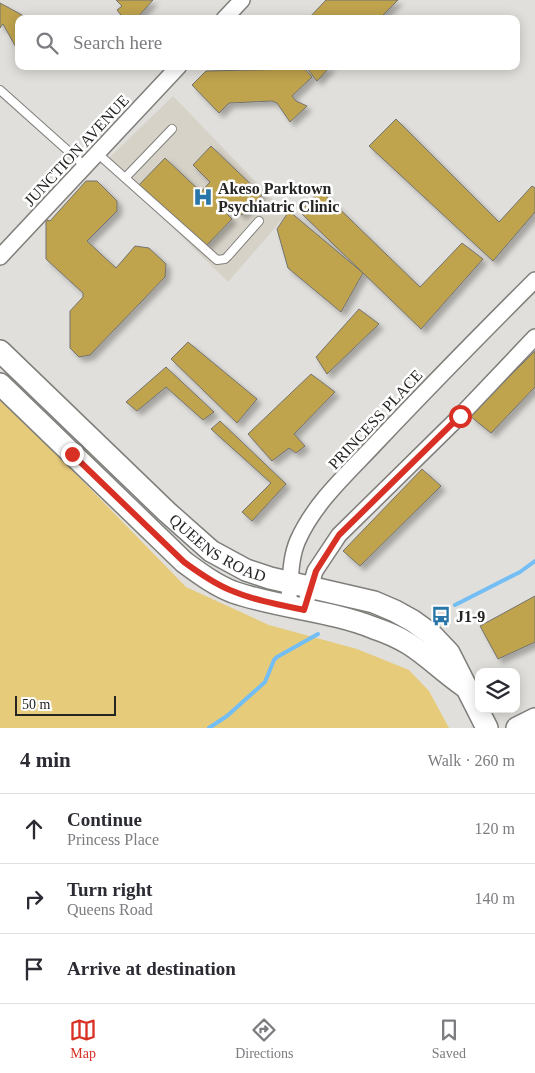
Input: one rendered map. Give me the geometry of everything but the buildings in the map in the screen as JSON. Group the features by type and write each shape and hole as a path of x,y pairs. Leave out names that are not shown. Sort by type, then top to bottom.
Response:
{"street":[{"path":"228,15 242,0"},
{"name":"JUNCTION AVENUE","path":"0,257 175,70"},
{"name":"PRINCESS PLACE","path":"296,608 301,585 293,556 307,523 326,497 454,360 535,280"},
{"name":"PRINCESS PLACE","path":"301,585 316,571 339,535 460,416 535,337"},
{"name":"QUEENS ROAD","path":"0,351 160,505 212,551 246,570 374,602 413,621 431,634 449,654 487,728"},
{"name":"QUEENS ROAD","path":"0,384 184,562 216,584 231,591 372,627 391,634 409,644 464,686"},
{"path":"517,728 535,720"}],"lane":[{"path":"0,90 85,166"},
{"path":"125,178 172,129"},
{"path":"97,153 216,260 225,259 259,221"}],"shaded area":[{"path":"173,96 287,214 228,282 106,161"},
{"path":"0,396 186,587 269,625 357,649 409,670 429,691 449,728 0,728"}],"waterway":[{"path":"455,605 520,572 535,561"},
{"path":"209,728 227,716 265,682 277,657 318,634"}],"place":[{"name":"Akeso Parktown Psychiatric Clinic","path":"203,197"},
{"name":"J1-9","path":"441,616"}],"route":[{"path":"72,454 184,562 200,574 231,591 255,599 304,610 316,571 339,535 460,416"}]}
